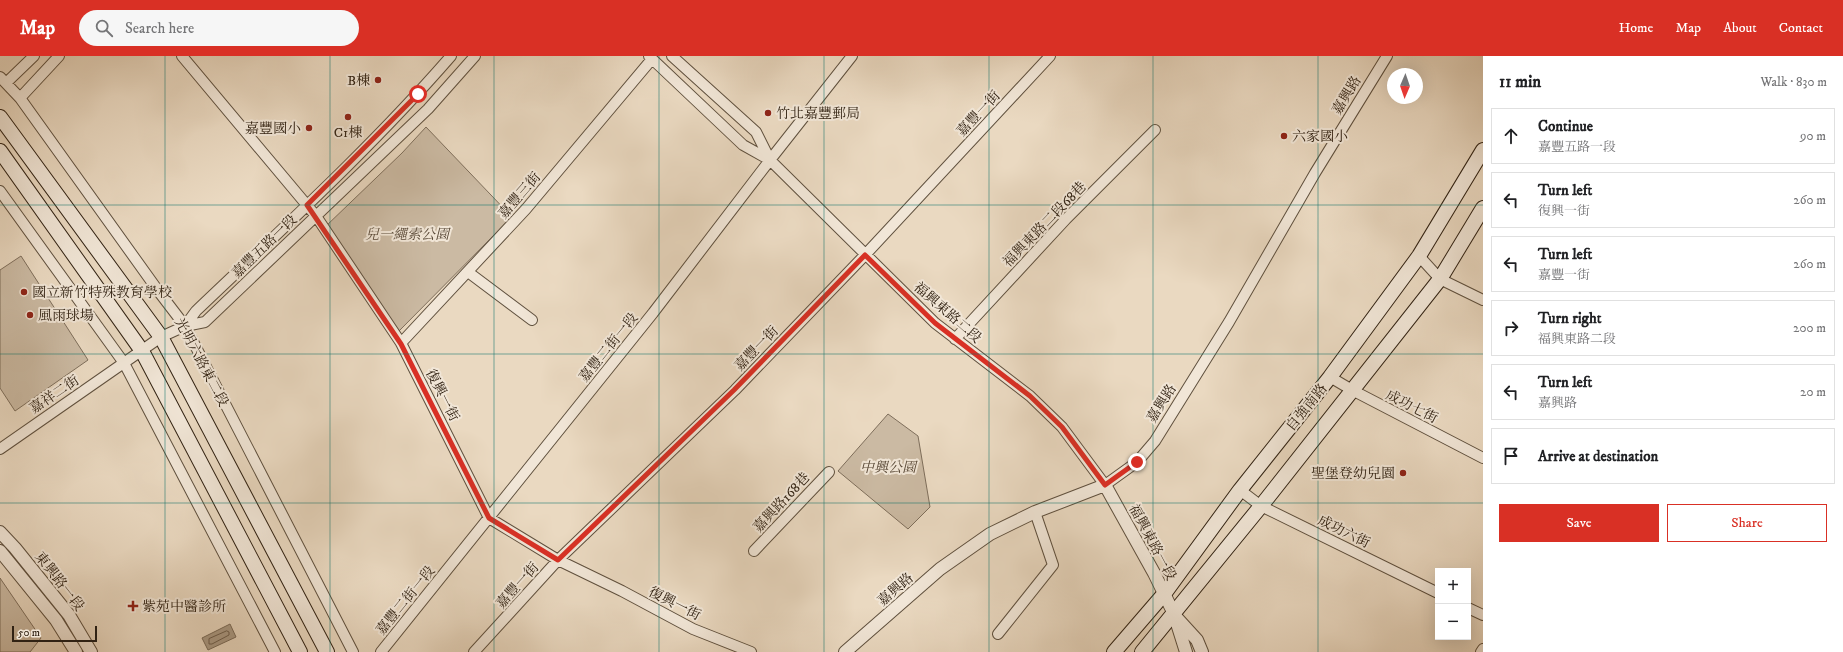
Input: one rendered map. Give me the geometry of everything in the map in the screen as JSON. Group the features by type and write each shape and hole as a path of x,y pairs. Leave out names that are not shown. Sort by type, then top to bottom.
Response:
{"main road":[{"name":"光明六路東二段","path":"0,117 161,337 326,652"},
{"name":"自強南路","path":"1114,652 1164,594 1240,490 1330,377 1418,256 1483,150"},
{"path":"0,151 142,351 300,652"},
{"name":"自強南路","path":"1142,652 1261,506 1440,279 1483,208"}],"street":[{"path":"3,80 34,56"},
{"path":"20,98 59,56"},
{"name":"復興一街","path":"182,56 316,216 401,344 489,518 558,560 622,591 693,629 751,652"},
{"name":"嘉豐五路一段","path":"185,326 196,311 307,205 415,98 451,56"},
{"name":"嘉豐五路一段","path":"124,363 161,337 185,326 205,322 428,109 475,56"},
{"name":"福興東路二段","path":"672,56 756,132 770,160"},
{"name":"嘉豐二街一段","path":"381,652 653,313 852,56"},
{"name":"嘉豐一街","path":"474,652 558,560 734,390 865,255 1050,56"},
{"name":"嘉興路","path":"845,652 940,569 990,534 1035,512 1105,485 1137,462 1155,441 1229,322 1315,173 1387,56"},
{"name":"福興東路二段","path":"650,57 743,145 770,160 918,306 955,339 1041,406 1062,427 1105,485"},
{"name":"嘉豐三街","path":"401,344 526,209 650,57"},
{"name":"光明六路東二段","path":"3,80 20,98 185,326 353,652"},
{"name":"福興東路二段68巷","path":"955,339 1066,219 1155,130"},
{"path":"0,191 124,363 275,652"},
{"path":"1418,256 1440,279 1483,300"},
{"path":"468,272 532,320"},
{"name":"嘉祥二街","path":"0,449 124,363"},
{"name":"成功七街","path":"1330,377 1483,458"},
{"name":"嘉興路168巷","path":"754,551 829,472"},
{"name":"福興東路一段","path":"1105,485 1154,573 1174,614 1186,652"},
{"name":"成功六街","path":"1240,490 1261,506 1435,592"},
{"path":"998,634 1053,565 1035,512"},
{"name":"東興路一段","path":"0,532 15,548 69,615 91,652"},
{"path":"3,554 15,548"},
{"name":"東興路一段","path":"3,554 56,620 76,652"},
{"path":"1471,609 1483,615"},
{"name":"福興東路一段","path":"1174,614 1197,640 1202,652"}],"green space":[{"name":"兒一繩索公園","path":"426,127 512,217 399,331 325,227 402,153"},
{"name":"風雨球場","path":"21,256 88,360 15,411 0,388 0,270"},
{"name":"中興公園","path":"888,414 918,436 930,507 908,529 838,471"},
{"path":"0,578 41,638 30,652 0,652"}],"water":[{"path":"230,624 236,637 208,650 202,638"}],"place":[{"name":"B棟","path":"378,80"},
{"name":"竹北嘉豐郵局","path":"768,113"},
{"name":"C1棟","path":"348,117"},
{"name":"嘉豐國小","path":"309,128"},
{"name":"六家國小","path":"1284,136"},
{"name":"國立新竹特殊教育學校","path":"24,292"},
{"name":"風雨球場","path":"30,315"},
{"name":"聖堡登幼兒園","path":"1403,473"},
{"name":"紫苑中醫診所","path":"133,606"}],"route":[{"path":"418,94 307,205 316,216 401,344 489,518 558,560 734,390 865,255 935,323 1030,396 1062,427 1105,485 1137,462"}]}
